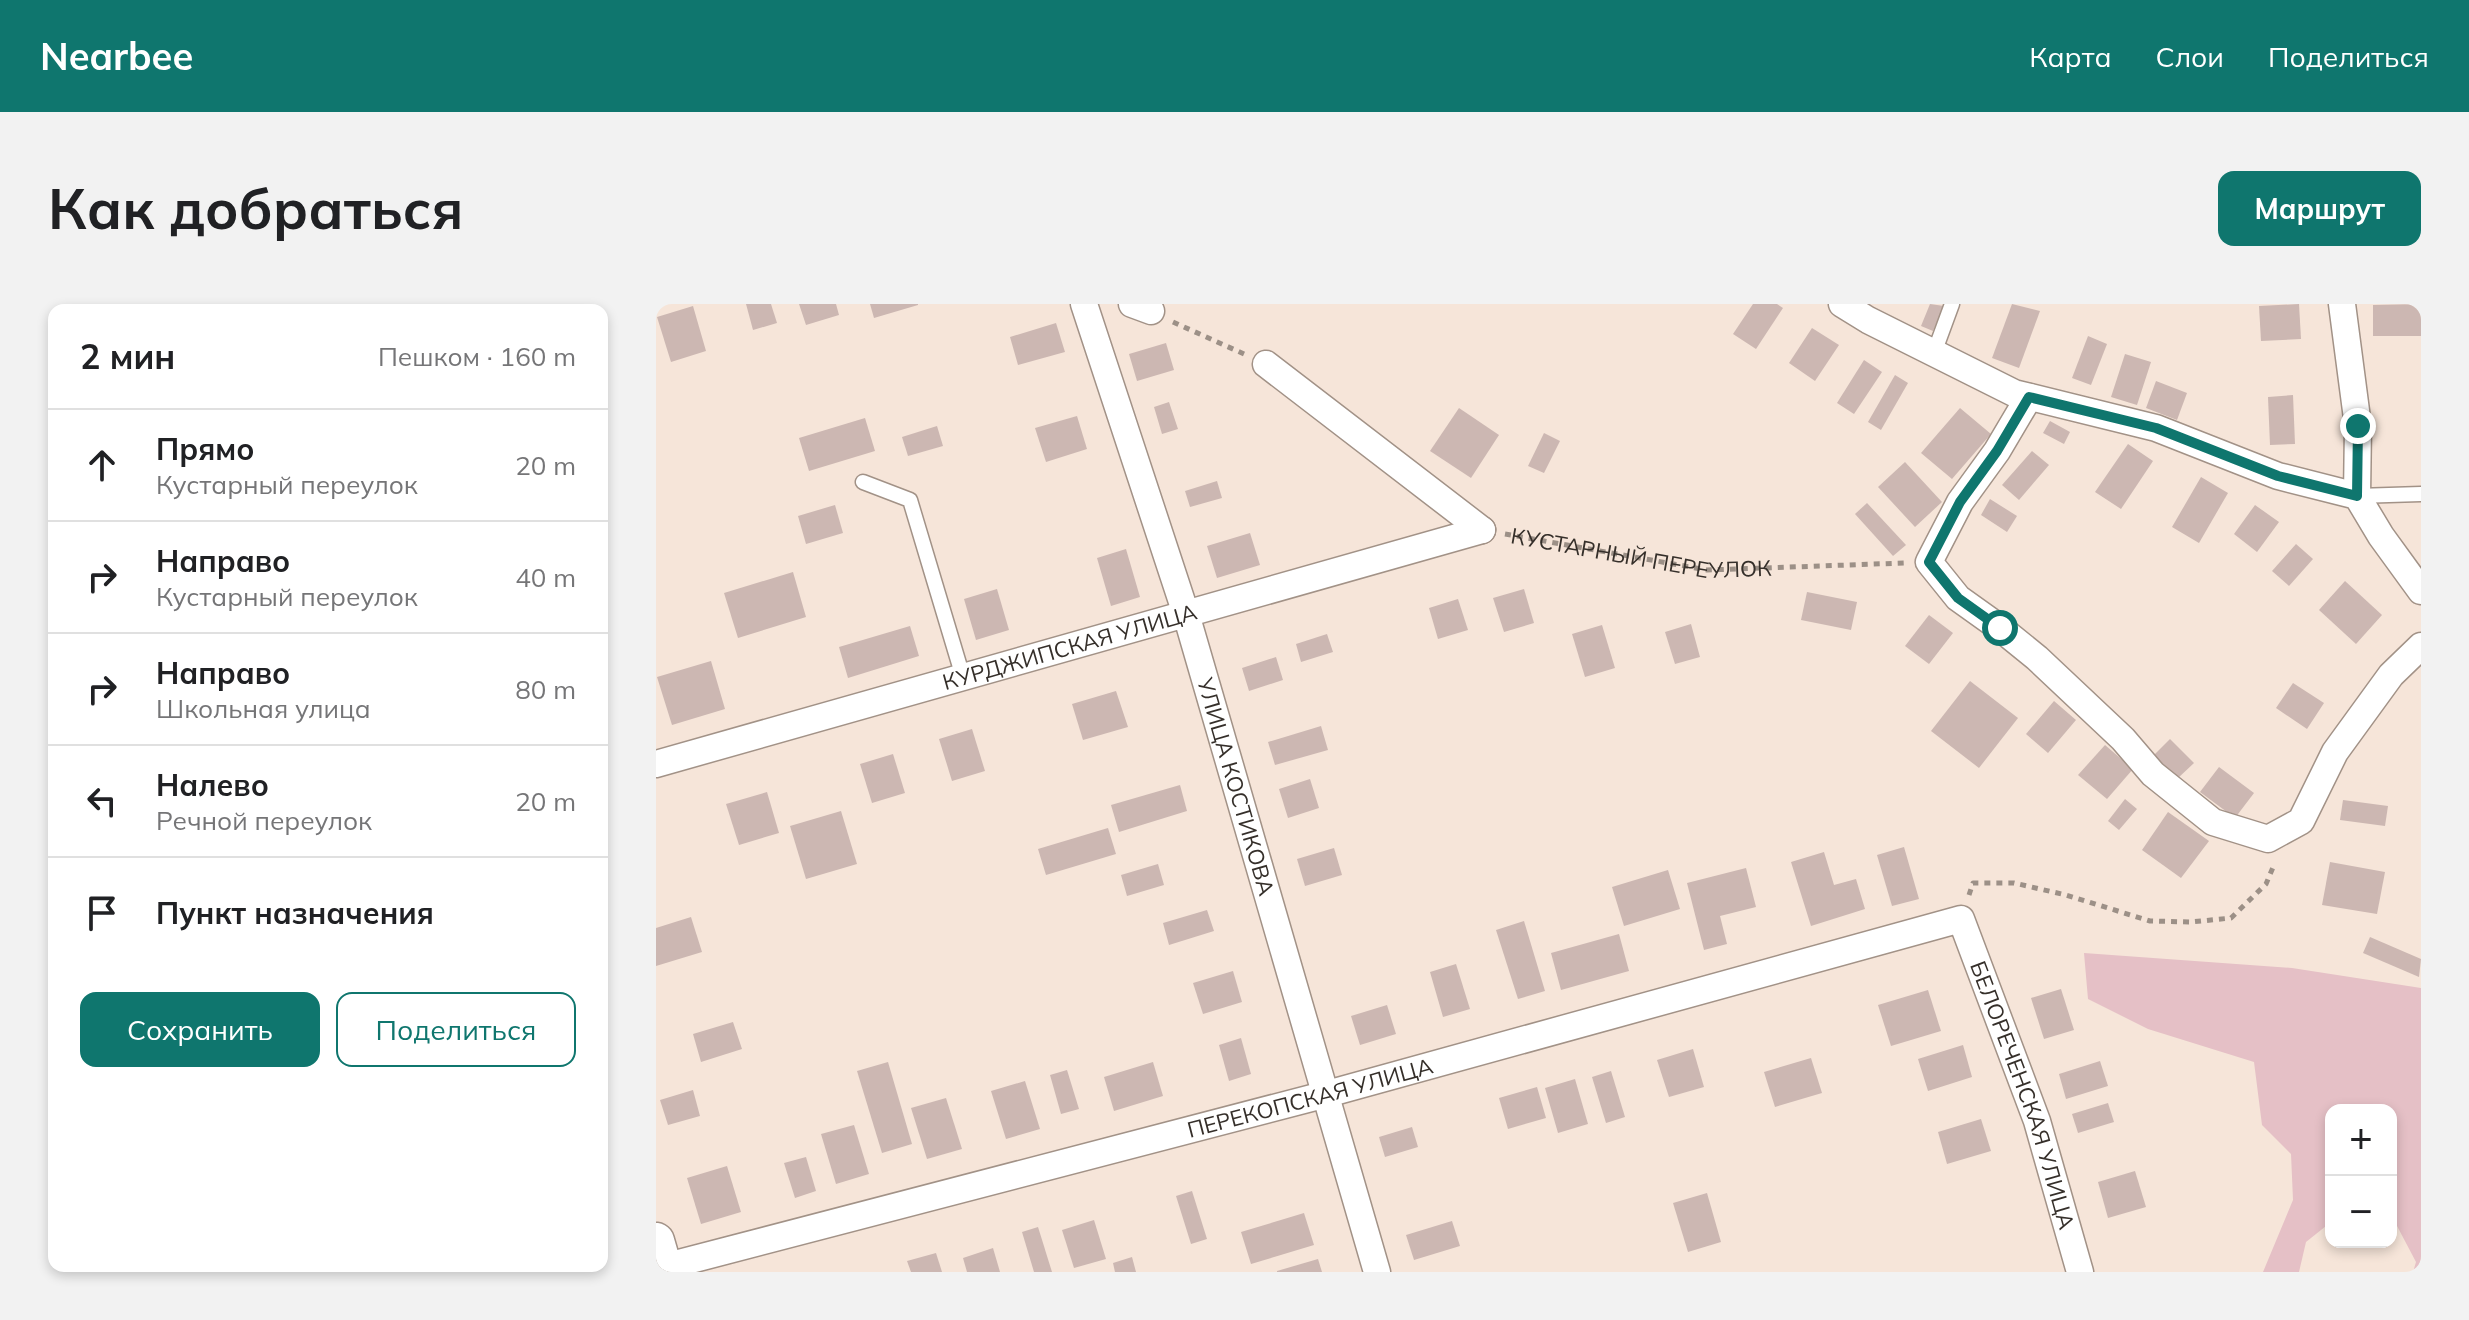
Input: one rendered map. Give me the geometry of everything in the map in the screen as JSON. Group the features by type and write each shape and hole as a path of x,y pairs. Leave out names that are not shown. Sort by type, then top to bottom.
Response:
{"street":[{"name":"УЛИЦА КОСТИКОВА","path":"1084,304 1186,614 1377,1272"},
{"path":"1842,304 2014,393 2156,428 2278,476 2357,496"},
{"path":"2342,304 2358,426 2357,496 2381,536 2421,591"},
{"name":"КУСТАРНЫЙ ПЕРЕУЛОК","path":"1266,364 1482,530"},
{"path":"2029,397 1997,451 1960,502 1929,562 1958,598 2037,658 2123,739 2153,774 2213,822 2268,839 2301,821 2335,752 2391,675 2421,646"},
{"name":"КУРДЖИПСКАЯ УЛИЦА","path":"656,764 1482,530"},
{"name":"ПЕРЕКОПСКАЯ УЛИЦА","path":"660,1262 1327,1094 1961,919"},
{"name":"БЕЛОРЕЧЕНСКАЯ УЛИЦА","path":"1961,919 2037,1121 2080,1272"}],"lane":[{"path":"1934,353 1952,304"},
{"path":"863,482 910,500 963,677"},
{"path":"2357,496 2421,494"}],"path":[{"path":"1141,308 1266,364"},
{"name":"КУСТАРНЫЙ ПЕРЕУЛОК","path":"1482,530 1707,570 1929,562"},
{"path":"1961,919 1973,883 2014,883 2066,895 2150,921 2191,922 2231,918 2266,884 2291,826"}],"shaded area":[{"path":"2084,953 2292,968 2421,988 2421,1272 2413,1272 2416,1262 2397,1226 2397,1104 2325,1104 2325,1227 2306,1242 2299,1272 2263,1272 2293,1200 2291,1154 2262,1125 2254,1062 2148,1029 2088,999"}],"building":[{"path":"746,304 771,304 777,323 753,330"},
{"path":"799,304 836,304 839,315 806,325"},
{"path":"870,304 918,304 918,305 874,318"},
{"path":"1753,304 1777,304 1783,308 1756,349 1733,334"},
{"path":"1930,304 1944,306 1933,331 1921,326"},
{"path":"2012,304 2040,311 2019,368 1992,358"},
{"path":"2299,304 2301,339 2261,341 2259,306"},
{"path":"2421,304 2421,336 2373,336 2373,305"},
{"path":"693,306 706,351 671,362 657,317"},
{"path":"1056,323 1065,352 1018,365 1010,337"},
{"path":"1812,328 1839,345 1815,381 1789,363"},
{"path":"2088,336 2107,344 2091,385 2072,378"},
{"path":"1166,343 1174,370 1137,381 1129,354"},
{"path":"2125,354 2151,362 2137,405 2111,397"},
{"path":"1864,360 1882,372 1854,414 1837,403"},
{"path":"1895,375 1908,383 1881,430 1868,422"},
{"path":"2156,381 2187,393 2177,420 2146,408"},
{"path":"2293,395 2295,444 2270,445 2268,397"},
{"path":"1169,402 1178,429 1162,434 1154,407"},
{"path":"1459,408 1499,435 1471,478 1430,451"},
{"path":"1960,408 1991,434 1952,479 1921,453"},
{"path":"1077,416 1087,449 1046,462 1035,428"},
{"path":"865,418 875,451 809,471 799,438"},
{"path":"2050,421 2070,432 2064,444 2043,433"},
{"path":"937,426 943,446 908,456 902,437"},
{"path":"1544,433 1560,441 1544,473 1528,466"},
{"path":"2128,444 2153,461 2121,509 2095,492"},
{"path":"2032,451 2049,465 2019,500 2002,485"},
{"path":"1905,462 1942,502 1915,527 1878,487"},
{"path":"2201,477 2228,493 2199,543 2172,527"},
{"path":"1217,481 1222,498 1190,507 1185,491"},
{"path":"1990,499 2017,516 2007,532 1981,515"},
{"path":"1867,503 1906,545 1893,556 1855,514"},
{"path":"835,505 843,533 806,544 798,516"},
{"path":"2255,505 2279,522 2257,552 2234,534"},
{"path":"1250,533 1260,565 1217,578 1207,546"},
{"path":"2296,544 2313,559 2289,586 2272,571"},
{"path":"1126,549 1140,597 1111,606 1097,558"},
{"path":"793,572 806,617 738,638 724,593"},
{"path":"2345,581 2382,615 2356,644 2319,610"},
{"path":"997,589 1009,630 976,640 964,599"},
{"path":"1524,589 1534,623 1504,632 1493,598"},
{"path":"1807,592 1857,602 1851,630 1801,620"},
{"path":"1458,599 1468,630 1438,639 1429,608"},
{"path":"1929,615 1953,633 1929,664 1905,646"},
{"path":"1691,624 1700,657 1675,664 1665,632"},
{"path":"1602,625 1615,668 1585,677 1572,634"},
{"path":"910,626 919,656 848,678 839,647"},
{"path":"1327,634 1333,652 1301,662 1296,644"},
{"path":"1276,657 1283,680 1249,691 1242,668"},
{"path":"711,661 725,709 672,725 657,677"},
{"path":"1970,681 2018,718 1979,768 1931,731"},
{"path":"2293,683 2324,703 2307,729 2276,708"},
{"path":"1116,691 1128,727 1083,740 1072,704"},
{"path":"2054,701 2076,720 2048,753 2026,734"},
{"path":"1321,726 1328,750 1275,765 1268,742"},
{"path":"972,729 985,771 952,781 939,739"},
{"path":"2170,739 2194,763 2177,779 2153,756"},
{"path":"2105,745 2133,769 2107,799 2078,775"},
{"path":"893,754 905,793 872,803 860,764"},
{"path":"2219,767 2254,793 2235,818 2200,792"},
{"path":"1310,779 1319,808 1288,818 1279,789"},
{"path":"1180,785 1187,811 1119,832 1111,805"},
{"path":"767,792 779,833 739,845 726,804"},
{"path":"2125,799 2137,809 2119,830 2108,821"},
{"path":"2343,800 2388,806 2385,826 2340,820"},
{"path":"841,811 857,864 806,879 790,826"},
{"path":"2168,812 2209,841 2181,878 2142,850"},
{"path":"1108,828 1116,854 1046,875 1038,849"},
{"path":"1904,847 1919,899 1892,906 1877,855"},
{"path":"1334,848 1342,875 1305,886 1297,859"},
{"path":"1824,852 1834,885 1856,879 1865,909 1811,926 1791,862"},
{"path":"2330,862 2385,872 2377,914 2322,905"},
{"path":"1158,864 1164,885 1127,896 1121,875"},
{"path":"1746,868 1756,907 1720,916 1727,944 1704,950 1687,883"},
{"path":"1668,870 1680,909 1624,926 1612,887"},
{"path":"1207,910 1214,931 1169,945 1163,923"},
{"path":"691,917 702,952 656,966 656,928"},
{"path":"1524,921 1545,991 1518,999 1496,930"},
{"path":"1619,934 1629,971 1561,990 1551,953"},
{"path":"2370,937 2421,959 2419,977 2363,953"},
{"path":"1456,964 1470,1009 1443,1017 1430,972"},
{"path":"1233,971 1242,1002 1203,1014 1193,983"},
{"path":"2061,989 2074,1030 2044,1039 2031,998"},
{"path":"1928,990 1941,1031 1891,1046 1878,1005"},
{"path":"1387,1005 1396,1034 1360,1045 1351,1016"},
{"path":"733,1022 742,1049 701,1062 693,1034"},
{"path":"1241,1038 1251,1074 1229,1081 1219,1045"},
{"path":"1963,1045 1972,1077 1928,1091 1918,1059"},
{"path":"1693,1049 1704,1087 1669,1097 1657,1060"},
{"path":"1811,1058 1822,1093 1775,1107 1764,1072"},
{"path":"2100,1061 2108,1086 2066,1099 2059,1074"},
{"path":"888,1062 912,1144 882,1153 857,1071"},
{"path":"1153,1062 1163,1096 1114,1111 1104,1077"},
{"path":"1067,1070 1079,1109 1061,1114 1050,1075"},
{"path":"1611,1071 1625,1117 1606,1123 1592,1077"},
{"path":"1575,1079 1588,1124 1558,1133 1545,1088"},
{"path":"1025,1081 1040,1129 1006,1139 991,1091"},
{"path":"1537,1087 1546,1118 1508,1129 1499,1098"},
{"path":"693,1090 700,1116 668,1125 660,1100"},
{"path":"946,1098 962,1149 927,1159 911,1108"},
{"path":"2108,1103 2114,1122 2078,1133 2072,1114"},
{"path":"1981,1119 1991,1151 1947,1164 1938,1132"},
{"path":"854,1125 869,1174 836,1184 821,1134"},
{"path":"1412,1127 1418,1147 1385,1157 1379,1137"},
{"path":"806,1157 816,1191 795,1198 784,1163"},
{"path":"727,1166 741,1212 701,1224 687,1178"},
{"path":"2135,1171 2146,1207 2108,1218 2098,1182"},
{"path":"1192,1191 1207,1239 1191,1244 1176,1196"},
{"path":"1707,1193 1721,1242 1688,1252 1673,1203"},
{"path":"1304,1213 1314,1245 1251,1264 1241,1232"},
{"path":"1094,1220 1106,1259 1074,1268 1062,1230"},
{"path":"1452,1221 1460,1246 1414,1260 1406,1235"},
{"path":"1038,1227 1052,1272 1034,1272 1022,1232"},
{"path":"993,1248 1000,1272 967,1272 963,1258"},
{"path":"936,1253 942,1272 911,1272 907,1261"},
{"path":"1132,1257 1136,1272 1115,1272 1113,1263"},
{"path":"1318,1259 1322,1272 1277,1272 1277,1271"}],"route":[{"path":"2000,628 1958,598 1929,562 1960,502 1997,451 2029,397 2156,428 2278,476 2357,496 2358,426"}]}
